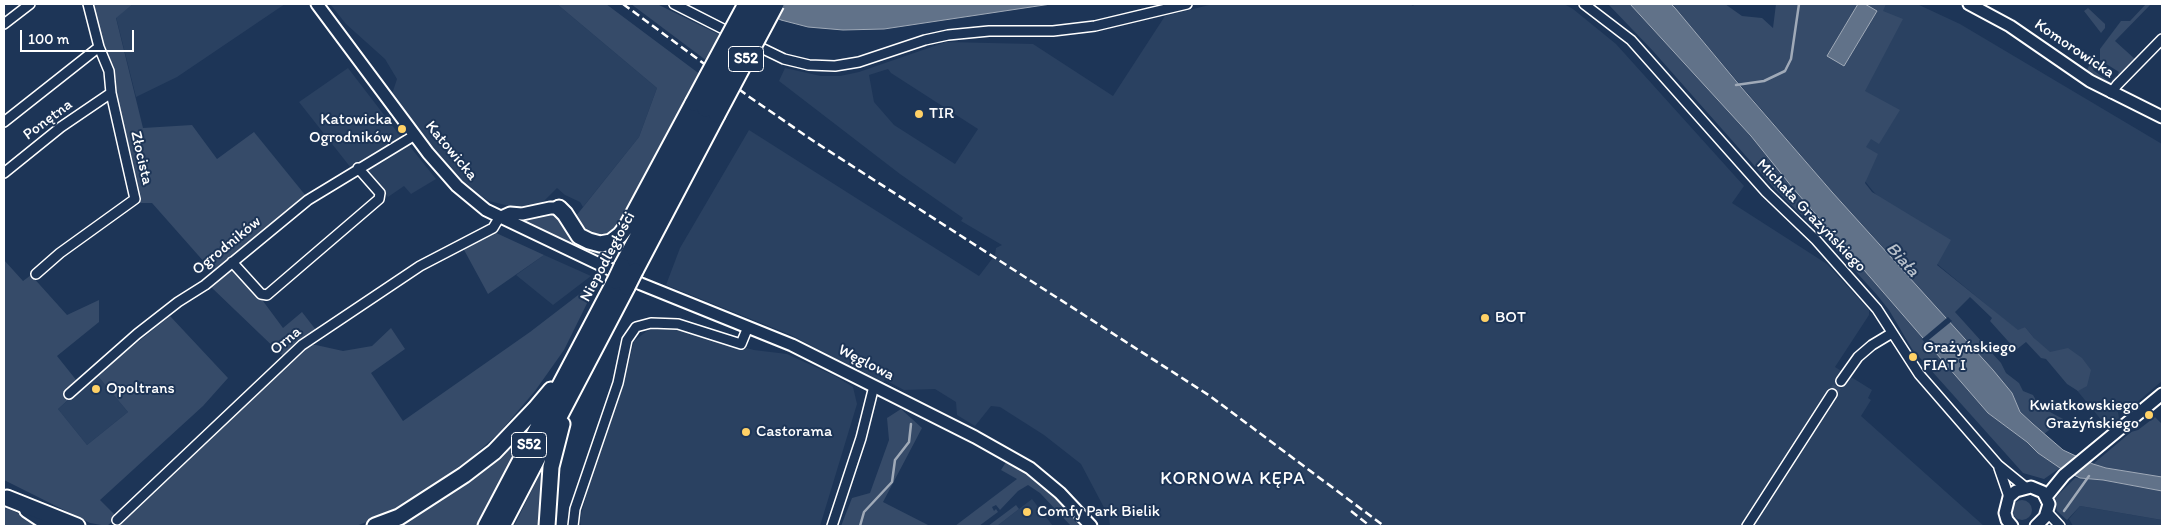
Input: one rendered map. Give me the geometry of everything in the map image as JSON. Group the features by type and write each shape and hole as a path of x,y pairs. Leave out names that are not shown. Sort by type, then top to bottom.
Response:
{"highway":[{"path":"559,208 579,236 589,241 600,244 611,242 620,235 705,109 746,4"},
{"name":"Niepodległości","path":"502,526 570,396 621,284 705,109 761,4"},
{"name":"Niepodległości","path":"705,109 776,4"},
{"name":"Niepodległości","path":"486,526 572,363 621,284"},
{"path":"375,526 399,517 432,497 494,452 535,409 572,363"},
{"path":"547,526 551,467 570,396"},
{"path":"6,497 76,526"}],"main road":[{"path":"6,497 51,526"}],"street":[{"path":"4,24 30,4"},
{"name":"Złocista","path":"36,274 60,252 135,199 111,93 109,71 99,47 88,4"},
{"name":"Katowicka","path":"318,4 415,135 457,186 474,201 499,218 603,266"},
{"path":"674,4 784,59 809,65 835,66 859,62 925,40 948,35 1053,31 1095,26 1187,4"},
{"name":"Michała Grażyńskiego","path":"1584,4 1615,26 1645,55 1766,192 1816,240 1868,298 1919,374 1998,465 2025,487"},
{"name":"Komorowicka","path":"1969,4 2010,26 2084,77 2111,93 2162,117"},
{"path":"2111,93 2162,39"},
{"path":"4,122 99,47"},
{"name":"Ponętna","path":"4,173 61,127 111,93"},
{"name":"Ogrodników","path":"69,394 137,334 178,302 205,285 308,200 415,135"},
{"path":"232,262 261,294 267,295 379,199 380,193 358,168"},
{"path":"499,218 510,213 522,214 559,208"},
{"name":"Orna","path":"117,520 302,345 420,266 493,228 499,218"},
{"name":"Węglowa","path":"603,266 805,351 988,444 1022,463 1060,493 1091,526"},
{"path":"574,526 575,509 618,383 627,340 636,327 651,322 678,324 741,344 748,327"},
{"path":"1841,381 1858,357 1872,345 1892,333"},
{"path":"832,526 861,438 874,386"},
{"path":"1747,526 1832,394"},
{"path":"2042,493 2162,394"},
{"name":"Michała Grażyńskiego","path":"1998,465 2006,483 2009,497"},
{"path":"2006,524 2005,513 2009,497 2025,487 2042,493 2049,504 2047,512 2036,526"},
{"path":"2047,512 2060,526"}],"shaded area":[{"path":"93,4 133,4 116,18 143,128 192,125 217,159 254,132 306,196 213,272 152,203 137,203 141,197 116,91 114,67 103,44"},
{"path":"133,4 285,4 177,77 136,97 116,17"},
{"path":"330,4 557,4 657,88 639,137 583,207 580,202 565,195 557,188 538,207 525,210 489,201 466,186 444,163 392,94 397,79 385,59 346,24"},
{"path":"557,4 606,4 701,75 623,222 613,233 594,235 586,232 579,225 576,216 639,137 657,88"},
{"path":"631,4 657,4 720,35 707,61"},
{"path":"750,4 1051,4 884,29 843,30 808,27 781,20"},
{"path":"1213,4 1410,4 1413,6 1415,4 1564,4 1573,9 1616,44 1744,186 1732,203 1827,264 1869,310 1869,315 1835,367 1872,390 1868,398 1871,400 1861,416 1984,526 1110,526 1109,517 1081,464 1044,435 1000,407 991,406 975,426 957,415 956,402 935,389 904,390 885,380 882,383 791,335 666,285 680,248 749,130 979,276 995,255 996,248 1002,245 961,221 963,218 900,174 779,81 785,68 821,76 840,76 859,72 946,42 1033,44 1113,96 1165,16","holes":["888,69 891,73 978,129 955,164 894,125 874,102 869,75"]},
{"path":"1608,4 1630,4 1751,136 1792,187 1988,413 2060,468 2044,479 2023,473 1912,349 1889,310 1877,295 1829,242 1775,189 1653,51"},
{"path":"1630,4 1671,4 1675,8 1832,192 1993,370 2012,393 2020,412 2033,424 2063,450 2093,464 2106,468 2162,477 2162,491 2103,480 2080,478 2060,468 2038,453 2027,442 1988,413 1792,187 1751,136"},
{"path":"1671,4 1725,4 1742,16 1762,18 1773,28 1776,4 1858,4 1827,55 1877,12 1865,4 1886,4 1883,11 1903,19 1865,91 1900,110 1879,144 1871,139 1866,147 1878,154 1865,183 1872,192 1951,240 1937,265 2018,330 2025,327 2050,352 2068,348 2082,358 2091,370 2087,386 2078,391 2067,384 2046,359 2041,358 2026,342 2016,350 1990,321 1992,318 1970,297 1955,312 2001,363 2006,373 2019,383 2023,391 2033,395 2037,402 2045,405 2048,411 2063,419 2062,428 2053,427 2044,434 2020,412 2012,393 1832,192"},
{"path":"1814,4 1917,4 1960,24 2162,144 2162,381 2128,410 2123,408 2118,412 2119,418 2107,427 2025,327 2018,331 1937,264 1872,190 1790,86"},
{"path":"1858,4 1865,4 1877,11 1844,66 1827,56"},
{"path":"2146,4 2151,4 2115,41 2136,60 2120,77 2119,72 2100,60 2100,49 2121,21 2130,21"},
{"path":"2088,8 2105,24 2105,28 2101,33 2084,11"},
{"path":"2090,64 2094,64 2093,70 2110,82 2116,76 2118,79 2109,85 2086,72"},
{"path":"348,68 401,137 351,168 299,102"},
{"path":"408,144 436,179 411,194 404,186 388,197 365,170"},
{"path":"552,214 557,217 568,233 577,240 625,240 611,263 516,218"},
{"path":"494,232 544,255 488,294 463,248"},
{"path":"544,255 591,276 553,305 516,275"},
{"path":"4,260 23,281 31,275 67,315 99,300 99,322 57,356 77,381 64,394 68,400 58,409 87,445 128,412 97,375 170,316 228,378 203,406 100,500 117,517 107,526 90,523 4,480"},
{"path":"232,268 263,301 283,328 302,312 316,330 283,356 211,287"},
{"path":"599,279 564,350 535,391 499,433 472,457 431,487 385,515 356,526 117,526 307,345 343,351 372,346 391,328 405,349 371,373 403,421 530,332"},
{"path":"651,328 675,329 754,350 787,354 835,376 853,387 857,404 820,526 581,526 580,519 587,492 623,386 634,341"},
{"path":"97,375 128,412 87,445 58,409"},
{"path":"901,409 922,428 883,502 930,526 841,526 852,498 870,493 889,440 887,418"},
{"path":"534,417 476,526 390,526"},
{"path":"2155,417 2162,424 2162,477 2106,468 2093,464 2131,432 2138,430"},
{"path":"548,458 543,481 540,526 514,526"},
{"path":"1010,461 1051,489 1083,523 1083,526 1071,526 1040,493 1028,485 1018,491 1000,510 996,505 992,507 994,511 996,509 998,512 979,526 955,526 1017,479 1001,470 1006,462"},
{"path":"2075,478 2103,480 2162,491 2162,520 2080,506 2067,520 2057,511 2055,498"},
{"name":"Comfy Park Bielik","path":"1032,499 1053,526 997,526"},
{"path":"2022,500 2029,503 2032,510 2029,517 2022,520 2015,517 2012,510 2015,503"},
{"path":"1016,505 1019,509 997,526 988,526"},
{"path":"4,506 36,523 42,526 4,526"},
{"path":"2080,506 2162,520 2162,526 2073,526 2069,519"}],"pier":[{"path":"1948,317 1952,321 1925,343 1922,339"}],"waterway":[{"path":"1736,85 1764,81 1785,71 1791,59 1799,4"},
{"path":"860,526 864,512 892,482 895,460 909,442 911,424"},
{"path":"2064,511 2089,476"}],"tunnel":[{"path":"1832,394 1841,381"}],"railway":[{"path":"623,4 748,96 815,142 1210,396 1384,526"},
{"path":"1351,511 1370,526"}],"place":[{"name":"TIR","path":"919,114"},
{"name":"Katowicka Ogrodników","path":"402,129"},
{"name":"BOT","path":"1485,318"},
{"name":"Grażyńskiego FIAT I","path":"1913,357"},
{"name":"Opoltrans","path":"96,389"},
{"name":"Kwiatkowskiego Grażyńskiego","path":"2149,415"},
{"name":"Castorama","path":"746,432"},
{"name":"Comfy Park Bielik","path":"1027,512"}],"district":[{"name":"KORNOWA KĘPA","path":"1233,479"}],"water label":[{"name":"Biała","path":"1902,260"}]}
